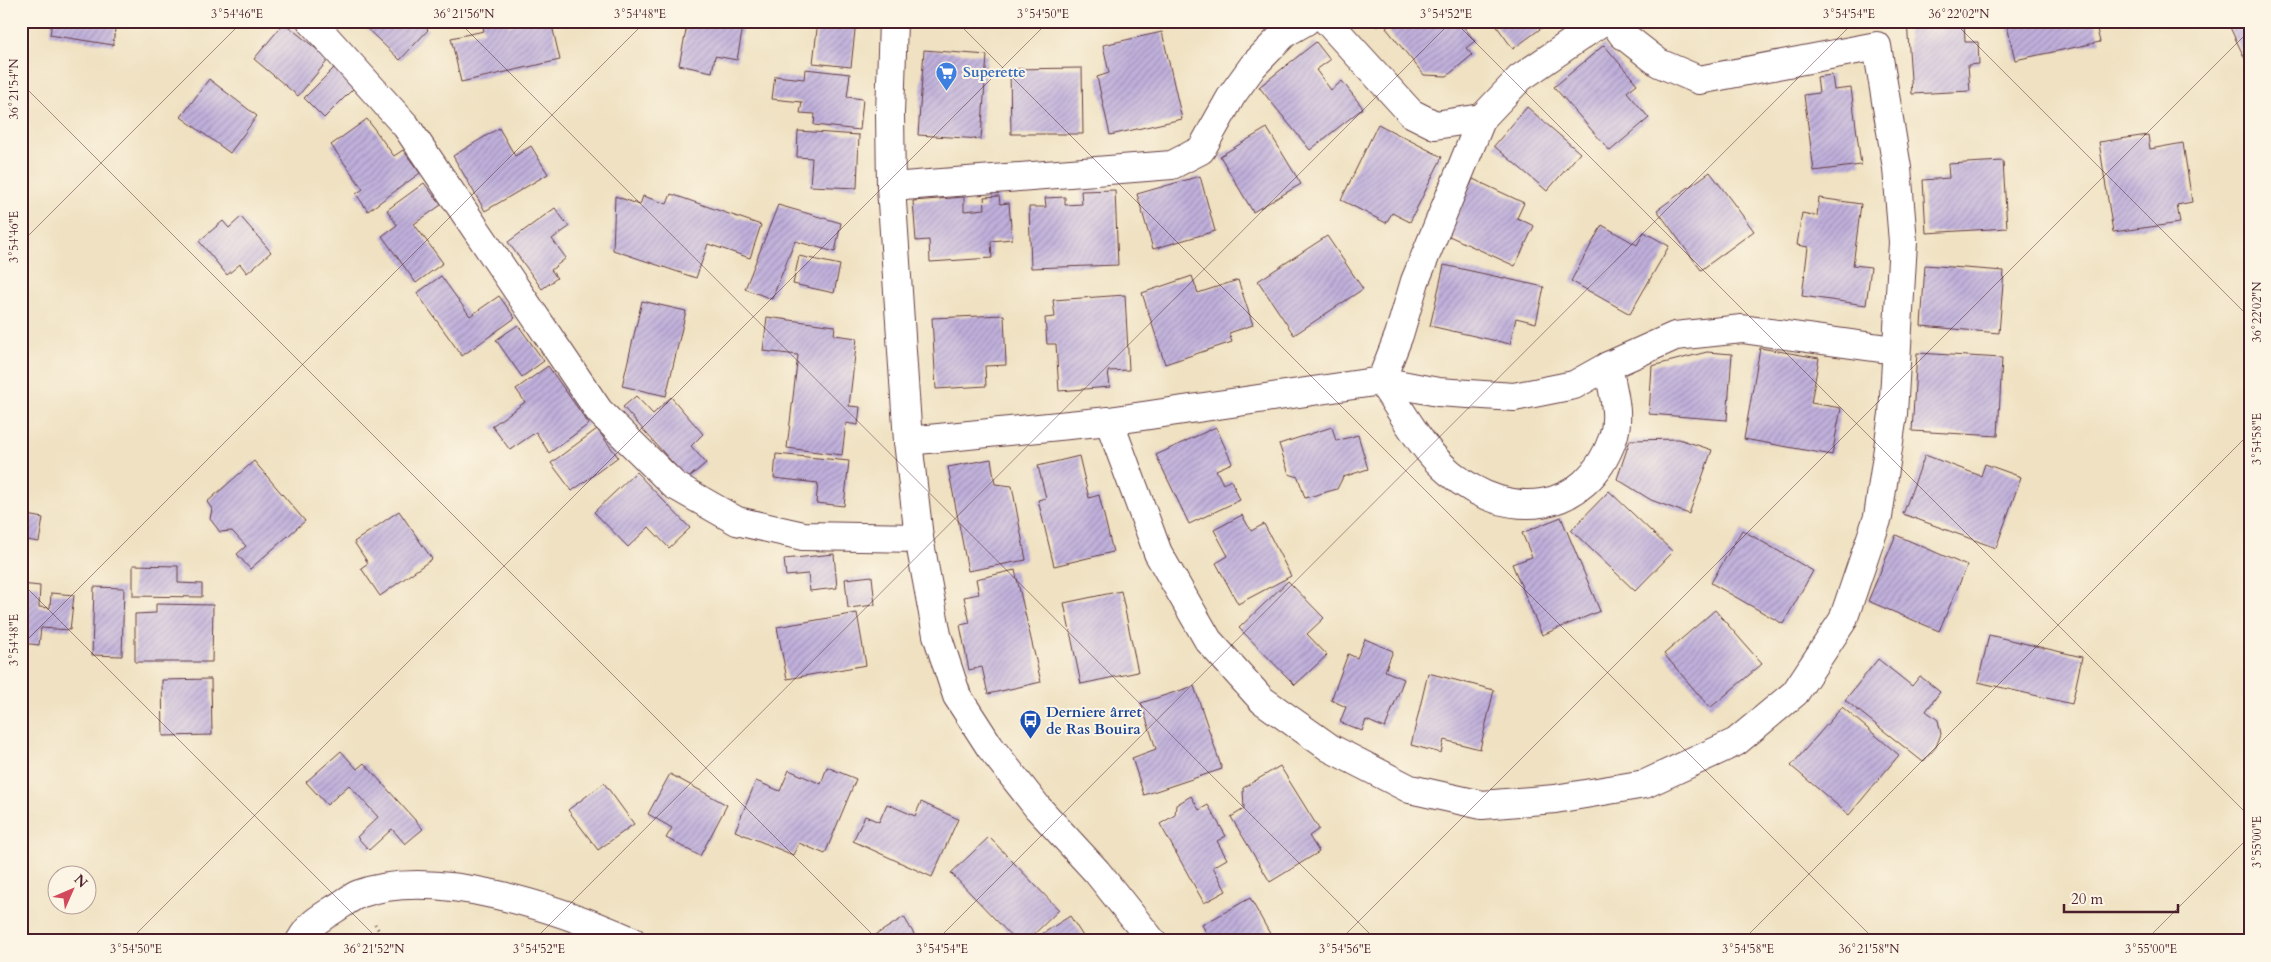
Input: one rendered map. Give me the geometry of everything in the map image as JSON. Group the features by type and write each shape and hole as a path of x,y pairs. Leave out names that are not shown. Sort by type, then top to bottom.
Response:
{"street":[{"path":"311,21 406,126 599,411 674,485 737,522 793,534 919,538"},
{"path":"892,21 891,187 908,441 919,538 936,635 957,696 990,748 1038,808 1097,872 1152,941"},
{"path":"891,187 1172,165 1201,150 1232,95 1253,66 1285,33 1306,21"},
{"path":"1327,21 1411,113 1434,125 1482,118"},
{"path":"1381,381 1399,335 1415,281 1482,118 1520,78 1603,21"},
{"path":"1109,421 1158,553 1208,640 1262,700 1330,748 1410,789 1482,805 1555,799 1645,784 1736,742 1795,693 1844,620 1878,517 1893,414 1895,350 1904,242 1897,168 1877,46 1699,80 1659,63 1623,35 1613,21"},
{"path":"908,441 1109,421 1381,381 1438,392 1514,397 1574,385 1608,366 1675,336 1742,329 1895,350"},
{"path":"1381,381 1428,449 1450,473 1484,494 1519,504 1554,502 1579,488 1598,469 1613,436 1616,408 1608,366"},
{"path":"300,941 310,924 358,894 403,885 452,887 537,905 632,941"}],"building":[{"path":"52,21 116,21 113,45 50,35"},
{"path":"359,21 419,21 428,30 400,60"},
{"path":"482,21 507,21 508,26 530,21 551,21 560,60 461,82 451,38 484,31"},
{"path":"688,21 744,21 737,60 715,56 712,72 679,65"},
{"path":"818,21 856,21 851,67 813,63"},
{"path":"1372,21 1384,21 1377,27"},
{"path":"1394,21 1459,21 1475,41 1466,48 1472,55 1447,76 1424,75 1386,28"},
{"path":"1493,21 1551,21 1513,49"},
{"path":"1907,21 1964,21 1965,42 1978,42 1979,64 1968,65 1970,91 1912,94"},
{"path":"2006,21 2095,21 2100,42 2015,60"},
{"path":"2227,21 2250,21 2250,59 2246,61"},
{"path":"284,23 329,59 298,96 254,59"},
{"path":"1162,32 1182,119 1110,135 1097,77 1109,73 1103,45"},
{"path":"1316,42 1330,60 1316,70 1331,90 1342,81 1363,108 1310,150 1259,87"},
{"path":"1604,45 1637,84 1627,92 1649,118 1610,151 1554,87"},
{"path":"924,50 987,55 981,139 918,135"},
{"path":"336,66 356,86 324,118 304,98"},
{"path":"1082,68 1083,134 1011,134 1010,69"},
{"path":"805,69 850,74 847,97 863,99 860,130 814,125 815,114 800,113 802,102 772,99 775,76 804,79"},
{"path":"1832,75 1834,90 1851,88 1861,165 1814,171 1804,95 1819,93 1817,77"},
{"path":"209,79 257,116 230,153 181,117"},
{"path":"1527,107 1580,153 1547,191 1494,146"},
{"path":"367,119 394,156 403,150 420,173 368,211 356,194 363,189 331,145"},
{"path":"1378,124 1442,157 1410,222 1392,213 1386,223 1341,200"},
{"path":"499,128 515,156 531,146 548,174 485,211 453,156"},
{"path":"1267,128 1301,184 1253,212 1220,156"},
{"path":"798,131 859,135 857,188 810,186 812,158 797,157"},
{"path":"2148,135 2150,149 2183,143 2192,202 2177,205 2180,223 2113,232 2099,142"},
{"path":"2003,161 2007,228 1926,233 1923,180 1949,178 1948,164"},
{"path":"1710,172 1754,231 1701,270 1657,210"},
{"path":"1200,176 1215,231 1153,249 1137,194"},
{"path":"1473,179 1524,203 1517,218 1534,226 1515,266 1447,235"},
{"path":"424,183 441,205 414,224 443,263 416,283 382,236 397,225 387,210"},
{"path":"1115,190 1118,265 1031,268 1029,207 1046,207 1045,198 1065,197 1065,205 1082,204 1081,191"},
{"path":"671,194 761,225 750,258 708,244 696,278 613,250 615,196 640,205 643,196 667,204"},
{"path":"999,196 1000,204 1009,203 1012,239 991,241 992,258 930,262 929,240 916,241 913,201 964,197 964,211 985,209 984,197"},
{"path":"1819,198 1861,204 1853,265 1871,267 1866,305 1802,296 1808,247 1797,245 1802,213 1817,216"},
{"path":"778,205 841,223 835,252 795,241 772,299 745,289"},
{"path":"555,208 569,227 552,239 566,258 551,270 557,278 542,289 508,242"},
{"path":"241,217 271,252 247,273 240,264 227,275 199,241 223,221 229,228"},
{"path":"1602,225 1637,245 1644,232 1669,246 1630,314 1571,281"},
{"path":"1327,236 1363,289 1294,335 1258,281"},
{"path":"799,256 840,265 834,293 793,284"},
{"path":"1444,265 1544,287 1536,323 1516,318 1510,344 1430,326"},
{"path":"1925,265 2004,271 1999,333 1921,326"},
{"path":"441,276 470,316 499,296 515,318 462,356 417,293"},
{"path":"1192,276 1198,293 1238,280 1253,325 1229,333 1232,342 1165,364 1142,293"},
{"path":"1125,295 1129,370 1108,371 1110,387 1059,391 1056,344 1047,344 1045,318 1055,317 1053,300"},
{"path":"642,301 686,311 666,396 622,386"},
{"path":"1004,315 1006,365 985,366 986,386 936,389 932,318"},
{"path":"767,317 835,326 834,335 857,338 849,406 860,407 858,425 846,423 842,455 787,448 798,355 763,351"},
{"path":"518,325 544,361 522,377 496,340"},
{"path":"1760,348 1819,358 1811,403 1841,408 1832,455 1744,439"},
{"path":"1707,352 1732,354 1727,420 1649,414 1652,366"},
{"path":"1917,353 2002,358 1998,436 1912,431"},
{"path":"548,366 589,424 549,453 536,432 510,450 492,426 525,402 516,389"},
{"path":"636,396 653,414 671,397 703,434 691,446 706,463 687,479 623,407"},
{"path":"1216,427 1232,463 1216,470 1223,484 1231,480 1240,500 1189,524 1156,455"},
{"path":"1332,427 1336,441 1358,435 1368,469 1343,477 1337,489 1305,498 1298,477 1289,474 1279,444"},
{"path":"597,429 618,457 572,491 551,463"},
{"path":"1679,439 1712,450 1689,514 1651,500 1617,479 1630,440"},
{"path":"776,454 849,461 844,506 816,503 818,483 774,478"},
{"path":"1925,455 1981,476 1985,464 2021,477 1996,548 1903,514"},
{"path":"1079,456 1089,498 1099,495 1113,552 1054,566 1038,500 1046,498 1038,466"},
{"path":"991,459 995,484 1012,486 1026,560 968,571 948,467"},
{"path":"254,461 305,521 250,569 237,554 246,546 232,531 220,532 210,519 212,509 207,502"},
{"path":"636,472 690,528 669,548 649,527 628,547 594,512"},
{"path":"1609,491 1673,552 1635,591 1571,530"},
{"path":"399,511 432,559 380,596 361,568 368,563 354,542"},
{"path":"21,514 43,518 39,542 21,539"},
{"path":"1242,515 1251,531 1264,524 1291,576 1238,604 1216,563 1228,556 1214,530"},
{"path":"1561,517 1600,611 1542,635 1512,564 1532,557 1522,533"},
{"path":"1742,530 1813,571 1783,624 1711,583"},
{"path":"1896,535 1967,566 1939,631 1868,601"},
{"path":"834,554 837,588 810,591 808,574 786,576 784,559"},
{"path":"133,565 178,566 178,583 202,584 202,597 133,596"},
{"path":"1015,570 1041,682 988,694 982,667 969,670 960,625 970,623 964,597 979,594 976,579"},
{"path":"872,576 875,605 848,608 845,579"},
{"path":"1288,581 1324,618 1307,634 1327,655 1295,685 1239,628"},
{"path":"21,584 40,586 39,607 50,608 51,593 74,595 70,630 41,628 39,645 21,643"},
{"path":"94,587 124,588 122,656 92,655"},
{"path":"1121,591 1138,672 1081,684 1064,603"},
{"path":"156,604 213,605 212,662 135,662 135,614 156,613"},
{"path":"1715,610 1762,664 1710,708 1664,654"},
{"path":"857,613 866,665 787,679 777,627"},
{"path":"1989,635 2082,657 2072,704 1978,682"},
{"path":"1365,639 1393,651 1385,671 1404,679 1385,728 1366,720 1362,731 1340,722 1346,707 1331,700 1348,654 1357,658"},
{"path":"1878,659 1912,686 1920,676 1940,692 1926,711 1938,720 1941,734 1936,747 1923,762 1845,700"},
{"path":"1428,673 1494,690 1480,749 1444,740 1441,753 1411,745"},
{"path":"211,679 212,735 163,736 162,680"},
{"path":"1194,686 1222,769 1144,795 1132,758 1156,749 1141,703"},
{"path":"1842,707 1899,755 1849,815 1791,766"},
{"path":"341,751 357,769 364,763 423,829 405,844 392,829 369,850 357,837 378,817 349,785 327,805 306,782"},
{"path":"1280,766 1319,829 1309,836 1319,852 1270,882 1231,817 1244,809 1243,788"},
{"path":"827,767 856,779 825,854 799,843 793,855 735,831 756,781 780,791 789,770 821,784"},
{"path":"670,774 727,805 700,856 666,838 672,828 648,814"},
{"path":"604,783 634,824 598,850 568,810"},
{"path":"1191,796 1199,810 1208,805 1226,836 1217,841 1227,859 1213,867 1226,891 1204,903 1160,824 1175,815 1176,805"},
{"path":"921,802 958,819 932,877 853,841 865,816 879,822 887,804 915,816"},
{"path":"989,837 1059,910 1027,941 1016,941 951,873"},
{"path":"1250,898 1274,941 1211,941 1202,925"},
{"path":"1070,916 1086,941 1031,941"},
{"path":"904,917 918,941 866,941"},
{"path":"1288,933 1292,941 1275,941"}],"place":[{"name":"Superette","path":"947,91"},
{"name":"Derniere ârret de Ras Bouira","path":"1030,740"}]}
